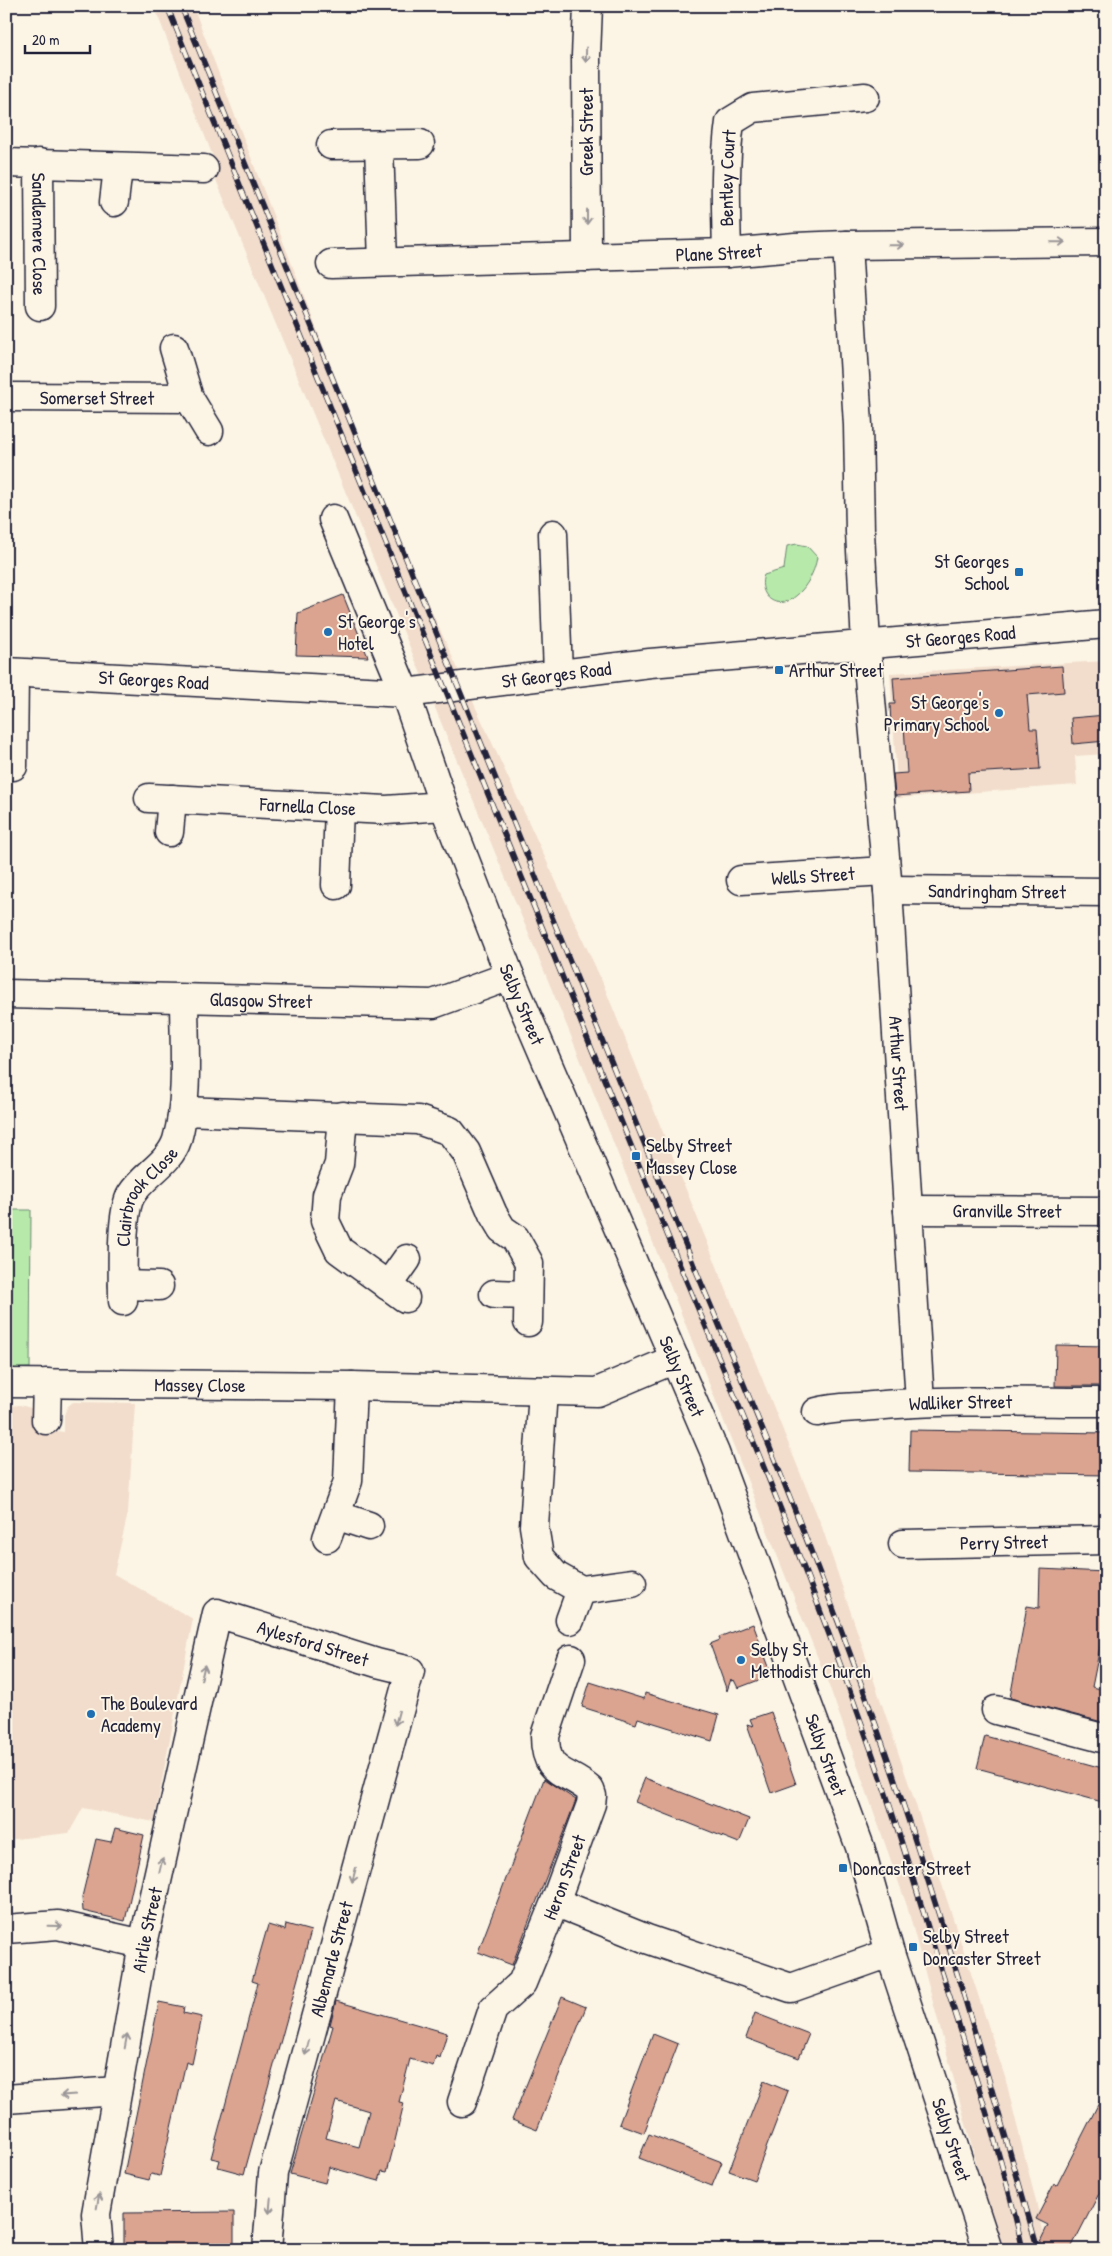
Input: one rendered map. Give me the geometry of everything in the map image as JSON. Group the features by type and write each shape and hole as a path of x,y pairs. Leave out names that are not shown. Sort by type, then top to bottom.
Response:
{"street":[{"name":"Greek Street","path":"587,257 586,56 588,6"},
{"name":"Bentley Court","path":"727,253 726,189 727,146 730,122 753,108 865,97"},
{"path":"331,145 379,146 420,144"},
{"path":"379,146 383,262"},
{"path":"6,163 118,168 204,169"},
{"name":"Sandlemere Close","path":"39,164 40,306"},
{"path":"114,202 118,168"},
{"name":"Plane Street","path":"332,264 727,253 847,245 1106,242"},
{"name":"Arthur Street","path":"847,245 858,425 860,532 866,644 886,881 920,1402"},
{"path":"174,348 189,398 209,431"},
{"name":"Somerset Street","path":"6,397 189,398"},
{"name":"Selby Street","path":"333,519 405,693 444,806 510,976 715,1453 856,1838 890,1953 988,2250"},
{"path":"553,534 558,675"},
{"name":"St Georges Road","path":"10,673 405,693 650,663 1106,624"},
{"path":"10,673 13,766"},
{"name":"Farnella Close","path":"169,832 160,799 386,810 444,806"},
{"path":"336,885 340,808"},
{"name":"Wells Street","path":"741,880 886,881"},
{"name":"Sandringham Street","path":"886,881 1106,892"},
{"name":"Glasgow Street","path":"6,994 433,1004 510,976"},
{"name":"Clairbrook Close","path":"159,1286 123,1293 125,1217 130,1197 142,1181 159,1166 176,1142 183,1112 184,999"},
{"path":"183,1112 418,1120 450,1131 466,1152 493,1214 502,1228 515,1238 529,1263 528,1322"},
{"path":"343,1116 339,1164 327,1195 325,1221 339,1250 397,1292 407,1259"},
{"name":"Granville Street","path":"908,1210 1106,1211"},
{"path":"494,1294 528,1294"},
{"name":"Massey Close","path":"6,1383 352,1386 597,1392 675,1359"},
{"path":"46,1420 47,1383"},
{"path":"352,1386 348,1481 331,1526 369,1526"},
{"path":"543,1391 534,1526 539,1557 556,1576 581,1590 632,1583"},
{"name":"Walliker Street","path":"816,1412 828,1408 854,1408 920,1402 1106,1402"},
{"name":"Perry Street","path":"903,1544 1106,1540"},
{"path":"570,1620 581,1590"},
{"name":"Aylesford Street","path":"217,1613 378,1663 410,1671"},
{"name":"Airlie Street","path":"99,2250 96,2214 143,1944 217,1613"},
{"name":"Heron Street","path":"462,2102 493,2009 522,1983 555,1902 592,1796 590,1790 584,1785 555,1769 545,1750 545,1736 571,1659"},
{"name":"Albemarle Street","path":"267,2250 273,2173 410,1671"},
{"path":"996,1710 1106,1738"},
{"path":"555,1902 647,1939 791,1988 890,1953"},
{"path":"6,1929 58,1925 143,1944"},
{"path":"6,2099 117,2091"}],"shaded area":[{"path":"154,6 193,6 392,526 602,981 822,1527 1005,2077 1048,2250 1000,2250 907,1906 831,1691 569,1031 214,175 219,172"},
{"name":"St George's Primary School","path":"1106,661 1106,754 1075,756 1077,785 898,798 890,673"},
{"name":"The Boulevard Academy","path":"73,1402 135,1403 128,1513 114,1574 193,1619 154,1822 83,1808 69,1833 6,1840 6,1406 20,1405 31,1408 35,1416 34,1428 64,1432 64,1415 67,1407"}],"green space":[{"path":"797,544 807,546 817,557 808,582 794,598 788,601 782,603 771,600 764,592 764,575 784,569 787,546"},
{"path":"6,1210 31,1210 30,1368 6,1369"}],"building":[{"name":"St George's Hotel","path":"343,595 368,657 296,655 298,613"},
{"name":"St George's Primary School","path":"1062,666 1064,692 1027,695 1030,729 1037,729 1040,769 968,773 969,791 895,796 893,774 907,773 904,725 891,726 890,704 895,704 893,678"},
{"path":"1106,715 1106,741 1073,744 1071,718"},
{"path":"1056,1345 1106,1346 1106,1386 1055,1386"},
{"path":"910,1430 1106,1433 1106,1475 909,1472"},
{"path":"1040,1569 1106,1572 1106,1617 1092,1687 1106,1690 1106,1723 1010,1698 1027,1606 1039,1608"},
{"name":"Selby St. Methodist Church","path":"753,1624 772,1675 738,1688 734,1680 731,1681 731,1679 727,1691 710,1644 720,1640 719,1637"},
{"path":"590,1682 644,1699 645,1693 719,1715 712,1741 638,1718 636,1724 582,1707"},
{"path":"771,1712 796,1784 771,1793 747,1724 753,1726 750,1719"},
{"path":"985,1736 1106,1769 1106,1803 977,1768"},
{"path":"645,1778 749,1819 739,1843 635,1802"},
{"path":"544,1779 576,1800 512,1965 478,1952"},
{"path":"115,1828 144,1835 125,1921 83,1911 82,1897 96,1839 111,1842"},
{"path":"286,1924 311,1931 244,2174 218,2167 220,2160 211,2158 258,1983 252,1981 268,1925 285,1930"},
{"path":"562,1997 586,2007 537,2130 512,2120"},
{"path":"336,2001 447,2033 440,2058 436,2056 433,2066 410,2059 399,2102 404,2103 393,2149 387,2172 382,2171 379,2181 329,2167 325,2183 290,2174 333,2026 330,2025","holes":["336,2101 369,2111 359,2147 326,2138"]},
{"path":"159,2002 184,2007 183,2013 202,2017 192,2064 186,2062 160,2176 151,2174 149,2180 124,2174"},
{"path":"755,2013 809,2034 799,2058 746,2038"},
{"path":"653,2034 678,2044 644,2133 619,2124"},
{"path":"764,2081 788,2091 754,2180 729,2171"},
{"path":"1106,2089 1106,2180 1070,2250 1036,2250 1048,2225 1036,2219 1054,2184 1057,2185"},
{"path":"649,2134 722,2162 712,2186 639,2158"},
{"path":"234,2212 234,2250 124,2250 124,2213"}],"railway":[{"path":"167,6 685,1278 759,1454 805,1571 850,1690 897,1827 983,2102 1005,2176 1023,2250"},
{"path":"181,6 818,1568 863,1688 925,1872 983,2060 1038,2250"}],"place":[{"name":"St Georges School","path":"1019,572"},
{"name":"St George's Hotel","path":"328,632"},
{"name":"Arthur Street","path":"779,670"},
{"name":"St George's Primary School","path":"999,713"},
{"name":"Selby Street Massey Close","path":"636,1156"},
{"name":"Selby St. Methodist Church","path":"741,1660"},
{"name":"The Boulevard Academy","path":"91,1714"},
{"name":"Doncaster Street","path":"843,1868"},
{"name":"Selby Street Doncaster Street","path":"913,1947"}]}
